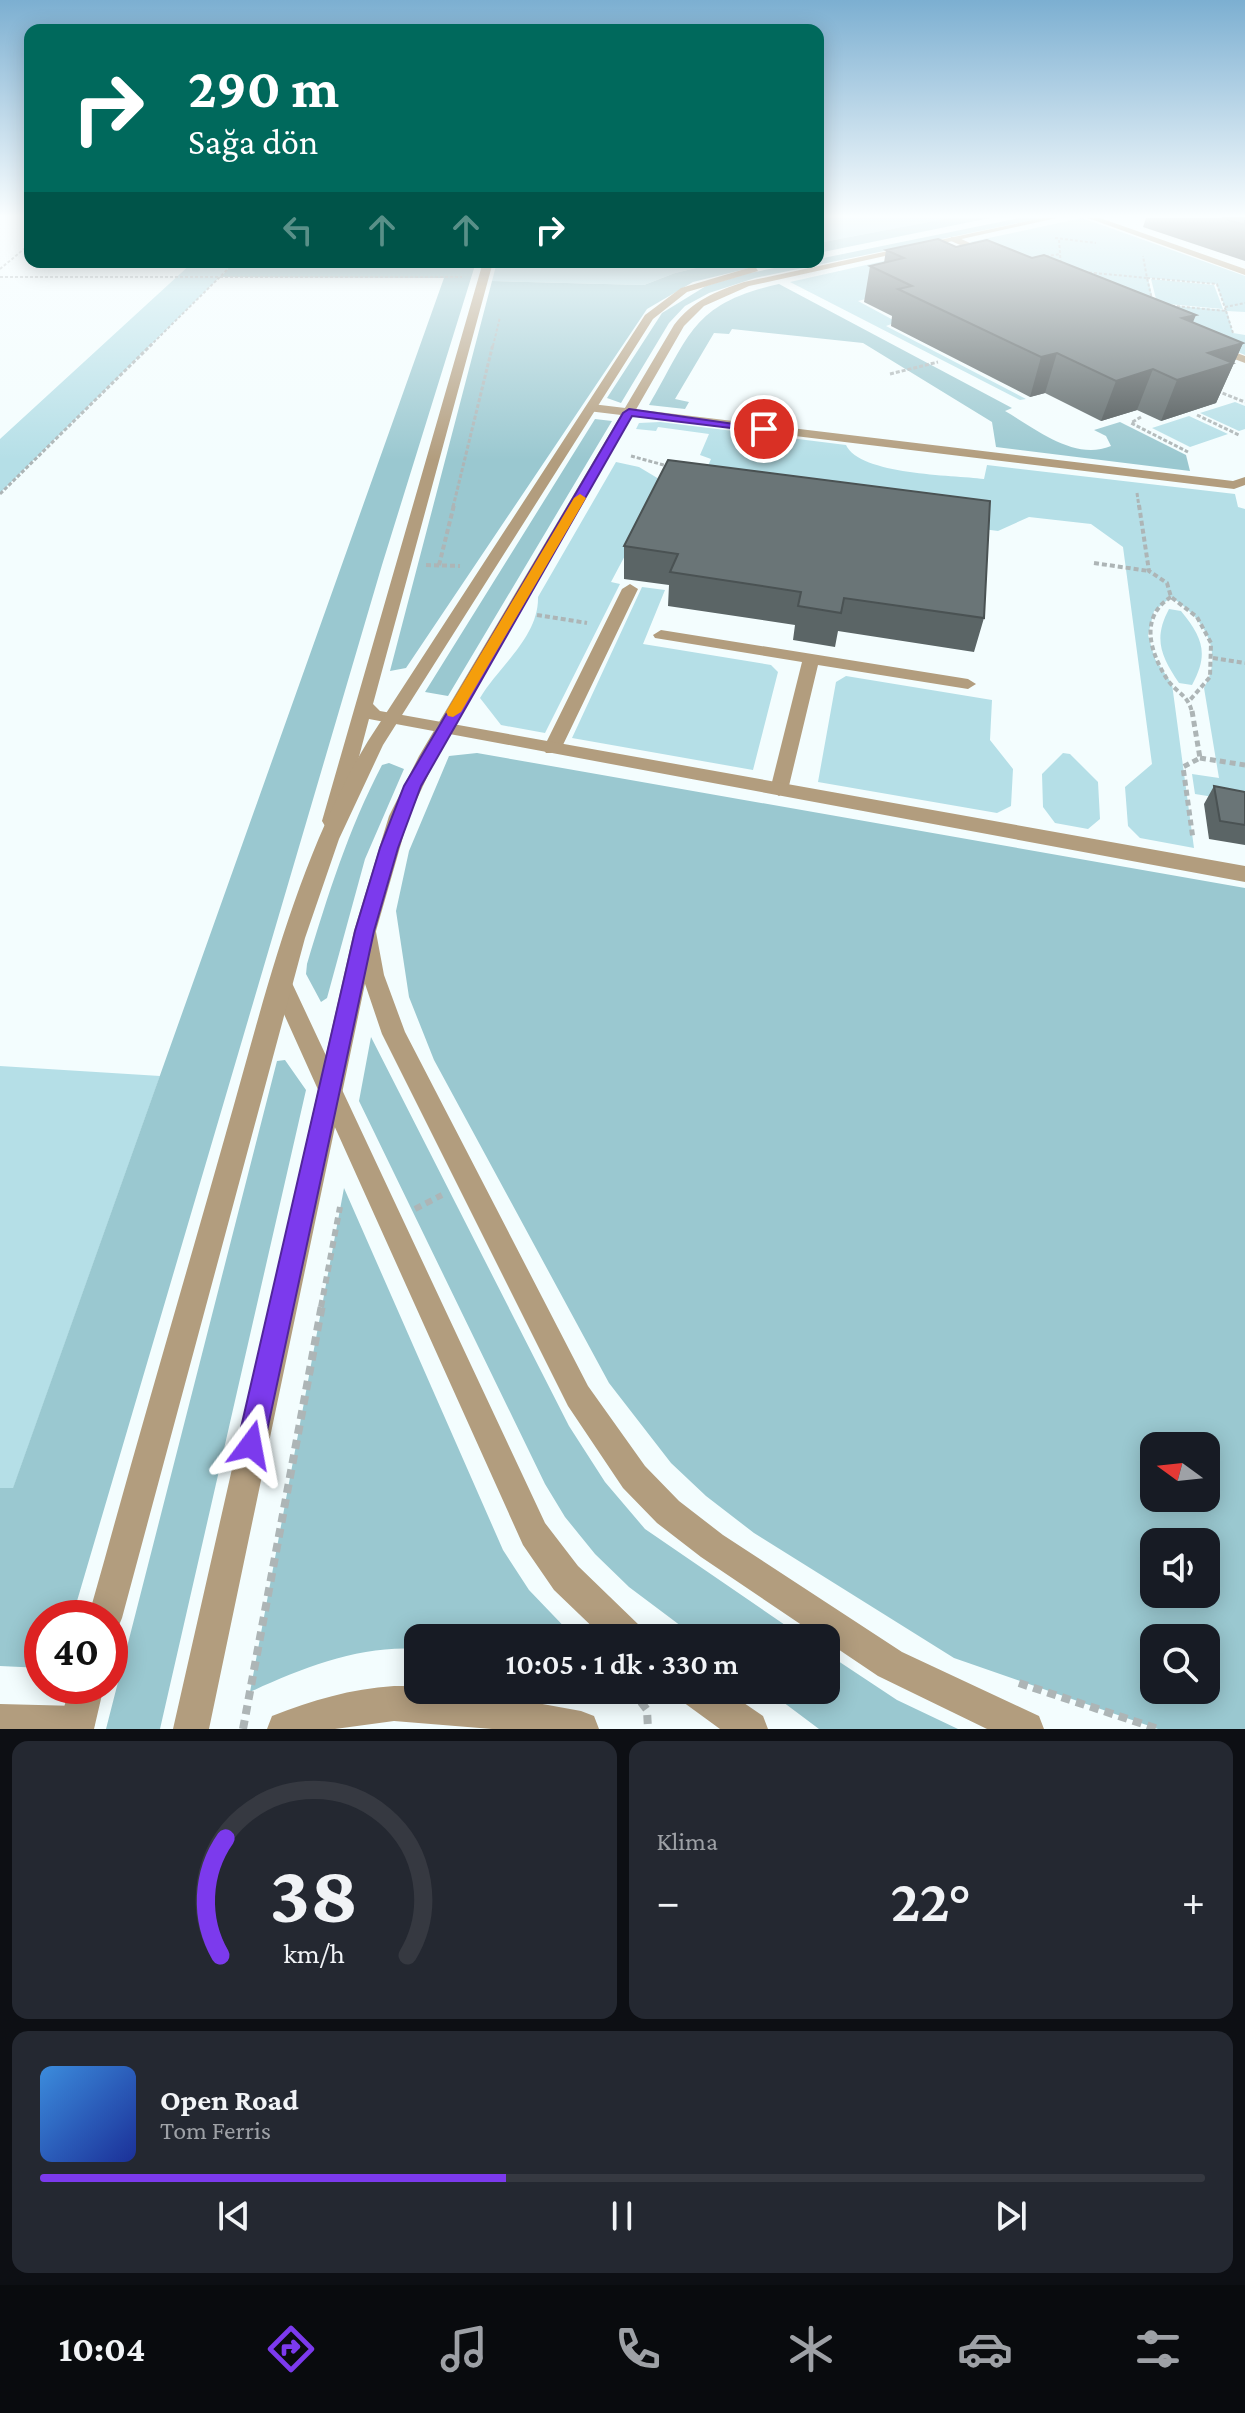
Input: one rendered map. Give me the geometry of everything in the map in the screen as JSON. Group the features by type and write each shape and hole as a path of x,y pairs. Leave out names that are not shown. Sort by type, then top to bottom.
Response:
{"street":[{"path":"110,1600 281,983 327,838 478,299"},
{"path":"327,838 356,777 391,720 647,321 673,299"},
{"path":"191,1729 329,1089 365,931 399,816 443,729 681,321 708,299"},
{"path":"1196,340 1245,360"},
{"path":"592,408 1234,485 1245,481"},
{"path":"552,749 630,589"},
{"path":"661,635 968,684"},
{"path":"779,790 811,659"},
{"path":"363,703 374,715 391,720 1245,874"},
{"path":"365,931 373,975 394,1034 578,1396 634,1477 712,1546 890,1664 1026,1729"},
{"path":"281,983 534,1534 566,1578 614,1624"},
{"path":"0,1722 76,1726 82,1704"},
{"path":"285,1729 333,1712 386,1704 495,1711 581,1729"},
{"path":"715,1704 750,1729"}],"path":[{"path":"0,494 198,299"},
{"path":"1152,299 1153,304"},
{"path":"1143,306 1153,304 1226,311 1222,299"},
{"path":"1225,307 1245,303"},
{"path":"439,565 502,311"},
{"path":"890,374 938,362"},
{"path":"1214,391 1245,402"},
{"path":"1197,415 1239,435"},
{"path":"1141,417 1131,423 1188,452"},
{"path":"606,453 674,468"},
{"path":"1134,473 1149,571"},
{"path":"1094,563 1149,571 1167,583 1171,597 1197,617 1211,643 1213,658 1210,677 1190,700"},
{"path":"1171,597 1160,604 1150,622 1151,647 1169,682 1190,700 1200,758"},
{"path":"1213,658 1245,663"},
{"path":"1194,848 1183,767 1200,758 1245,765"},
{"path":"390,1223 469,1181"},
{"path":"243,1729 341,1203"},
{"path":"1004,1678 1158,1729"},
{"path":"642,1704 647,1710 648,1729"}],"shaded area":[{"path":"153,299 198,299 0,493 0,439"},
{"path":"437,299 465,299 382,565 77,1600 24,1600 24,1667 0,1666 0,1488 13,1488"},
{"path":"487,299 665,299 647,309 406,668 390,671"},
{"path":"685,299 699,299 685,306 669,323 621,403 607,398 662,313"},
{"path":"807,299 1012,408 1005,411 1056,441 1083,449 1097,450 1111,446 1106,436 1094,430 1120,422 1186,455 1190,471 996,447 992,422 863,343 732,329 729,334 714,333 675,399 689,402 685,409 649,405 697,325 728,301"},
{"path":"823,299 867,299 858,301 897,322 886,326 1026,399 1020,400"},
{"path":"1108,299 1153,299 1154,304 1226,310 1222,299 1245,299 1245,312 1227,311 1233,333 1245,335 1245,355"},
{"path":"1156,299 1219,299 1223,309 1157,303"},
{"path":"1235,402 1245,406 1245,429 1239,431 1200,413"},
{"path":"1189,416 1228,434 1190,447 1152,428"},
{"path":"595,419 612,421 448,696 425,692"},
{"path":"660,422 846,445 855,455 869,462 908,472 984,479 987,465 1235,494 1238,507 1245,509 1245,802 1195,794 1192,774 1219,778 1204,688 1210,674 1211,648 1201,625 1171,597 1154,611 1148,635 1155,659 1172,684 1194,848 1140,838 1128,826 1125,787 1152,764 1123,547 1091,524 1029,517 998,531 697,491 711,459 700,455 709,434 658,427 656,431 636,429 639,423"},
{"path":"616,462 639,467 664,482 611,582 620,584 545,733 501,725 480,698 525,638 537,612 538,597"},
{"path":"642,587 665,590 643,644 771,665 778,672 753,770 572,738"},
{"path":"1169,609 1181,611 1199,638 1201,664 1192,685 1179,683 1161,647 1161,629"},
{"path":"846,676 992,700 990,740 1013,769 1011,806 997,813 818,782 836,682"},
{"path":"477,753 1245,888 1245,1729 1158,1729 954,1658 754,1533 706,1496 671,1463 609,1383 434,1060 409,997 396,911 409,851 449,756"},
{"path":"1063,753 1070,754 1098,782 1100,819 1088,829 1055,823 1043,807 1042,774"},
{"path":"389,763 404,769 365,859 327,998 321,1002 306,974 307,964 349,838 382,765"},
{"path":"371,1037 569,1426 605,1482 645,1529 784,1624 678,1624 629,1587 595,1554 565,1517 545,1484 359,1101"},
{"path":"285,1060 306,1090 160,1729 106,1729 112,1704 128,1704 128,1643 277,1061"},
{"path":"0,1066 160,1076 13,1489 0,1488"},
{"path":"344,1188 503,1550 529,1590 562,1624 404,1624 404,1649 375,1651 332,1660 250,1692"},
{"path":"840,1662 897,1700 958,1729 819,1729 786,1704 840,1704"}],"building":[{"path":"918,299 1155,299 1196,315 1182,318 1243,343 1208,353 1233,363 1177,380 1153,369 1116,381 1057,353 1041,357"},
{"path":"668,460 990,501 984,618 844,598 841,613 798,606 801,592 670,572 678,554 624,546"},
{"path":"1214,786 1245,792 1245,825 1220,821"}],"slow traffic":[{"path":"453,712 580,498"}],"route":[{"path":"251,1445 365,931 399,816 428,756 629,413 764,429"}]}
